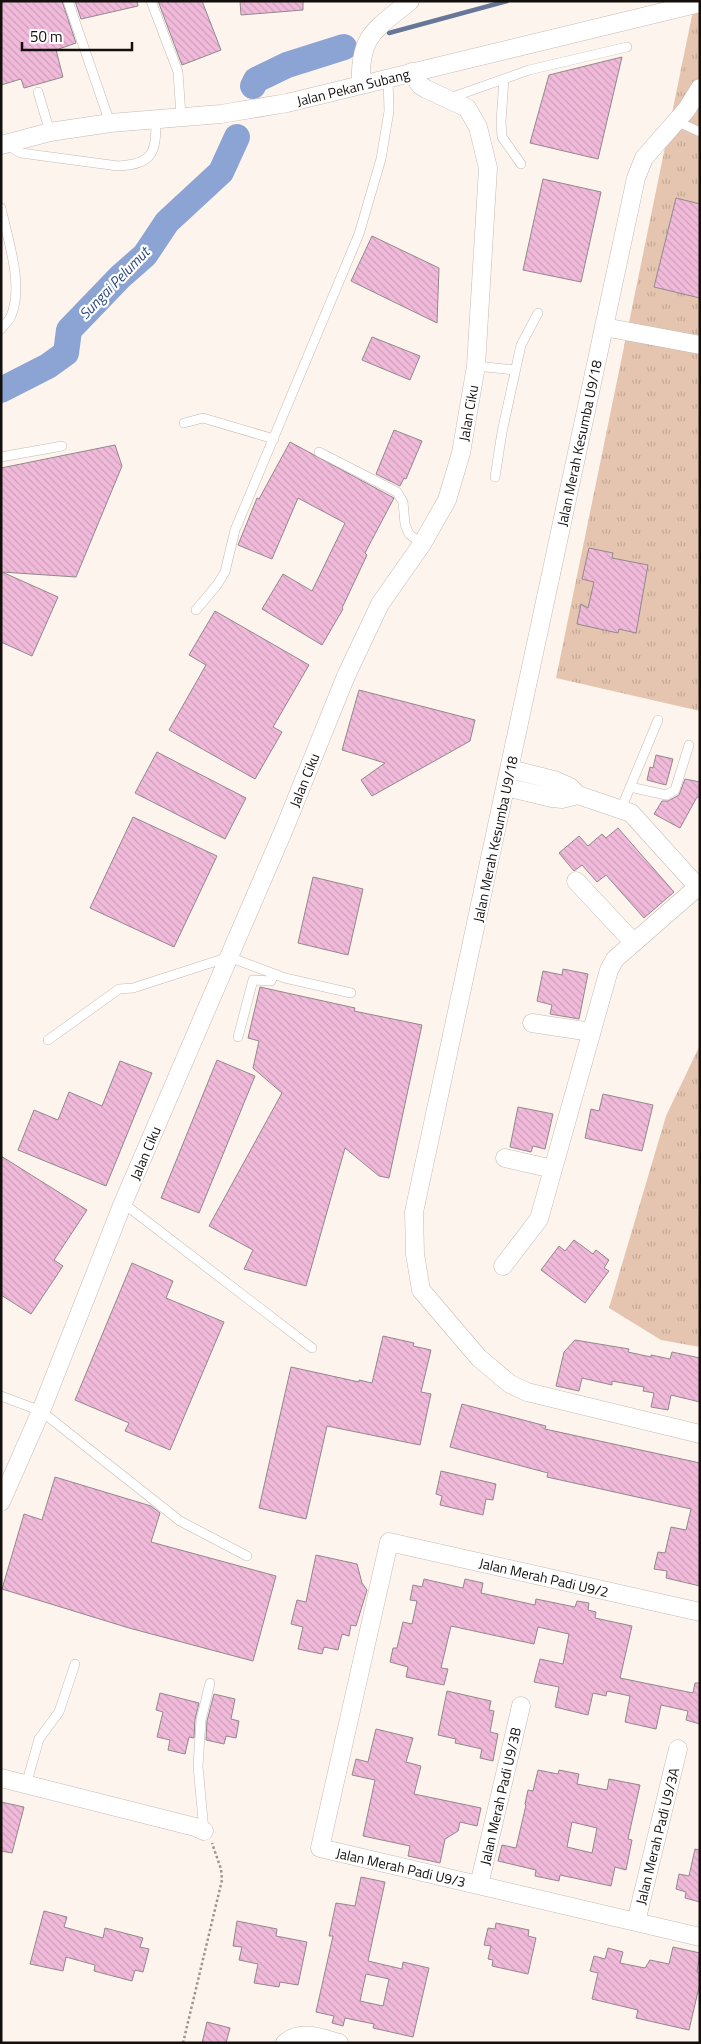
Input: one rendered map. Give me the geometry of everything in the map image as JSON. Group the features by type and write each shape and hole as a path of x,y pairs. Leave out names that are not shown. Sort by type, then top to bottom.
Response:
{"street":[{"path":"361,84 361,57 374,30 410,1"},
{"name":"Jalan Pekan Subang","path":"5,144 50,132 110,122 221,114 287,103 700,3"},
{"name":"Jalan Ciku","path":"1,1502 41,1411 123,1203 351,667 380,604 422,544 447,500 461,453 476,366 488,168 478,127 467,108 420,85 412,72"},
{"name":"Jalan Merah Kesumba U9/18","path":"700,88 676,121 644,158 640,168 604,326 414,1212 415,1254 422,1290 479,1358 510,1384 528,1392 700,1434"},
{"path":"604,326 700,345"},
{"path":"503,1266 539,1219 608,970 615,959 699,886 631,813 578,795 570,787 554,780 510,769"},
{"path":"506,787 552,798 562,799 578,795"},
{"path":"576,881 634,943"},
{"path":"532,1023 591,1032"},
{"path":"505,1158 553,1169"},
{"name":"Jalan Merah Padi U9/2","path":"389,1542 700,1612"},
{"name":"Jalan Merah Padi U9/3","path":"389,1542 320,1848 700,1937"},
{"name":"Jalan Merah Padi U9/3B","path":"479,1885 521,1706"},
{"name":"Jalan Merah Padi U9/3A","path":"636,1922 678,1749"},
{"path":"1,1778 204,1831"},
{"path":"285,2043 289,2039 304,2034 339,2043"}],"lane":[{"path":"68,1 110,122"},
{"path":"150,1 178,72 181,116"},
{"path":"448,99 529,70 627,47"},
{"path":"196,610 217,585 225,572 235,530 359,234 381,159 389,110 388,78"},
{"path":"504,79 502,136 521,164"},
{"path":"38,92 50,132"},
{"path":"5,144 21,153 118,166 132,165 143,161 155,148 156,119"},
{"path":"676,121 700,132"},
{"path":"1,208 17,285 16,298 10,318 1,329"},
{"path":"495,477 502,432 521,345 538,313"},
{"path":"476,366 515,370"},
{"path":"184,423 203,418 274,439"},
{"path":"1,457 62,446"},
{"path":"319,452 396,492 403,502 405,524 410,534 422,544"},
{"path":"621,809 658,720"},
{"path":"630,787 666,795 675,790 689,745"},
{"path":"48,1040 119,989 133,988 229,957 274,974 351,993"},
{"path":"238,1037 253,980 271,981 274,974"},
{"path":"123,1203 312,1348"},
{"path":"1,1396 41,1411 180,1521 248,1556"},
{"path":"26,1785 39,1739 59,1712 75,1664"},
{"path":"204,1831 198,1766 201,1720 210,1683"}],"path":[{"path":"183,2043 222,1880 215,1847 204,1831"}],"green space":[{"path":"695,1 700,1 700,711 556,678"},
{"path":"700,1045 700,1347 661,1340 609,1308 666,1116"}],"building":[{"path":"1,1 62,1 76,43 56,50 63,77 24,88 21,79 1,85"},
{"path":"75,1 137,1 138,6 81,19"},
{"path":"158,1 202,1 221,50 182,65"},
{"path":"240,1 303,1 303,10 241,15"},
{"path":"622,57 598,159 530,143 549,75"},
{"path":"543,179 601,192 581,282 523,270"},
{"path":"676,198 700,204 700,298 654,287"},
{"path":"372,236 439,268 437,323 351,281"},
{"path":"372,337 420,356 410,380 362,360"},
{"path":"394,430 422,441 406,479 404,478 400,486 376,474"},
{"path":"290,442 394,498 365,553 367,555 343,609 322,645 262,609 283,574 312,591 345,523 298,498 272,559 238,545 257,498 259,499"},
{"path":"115,445 122,466 76,577 2,572 58,597 32,656 1,642 1,468"},
{"path":"589,548 613,553 612,558 648,565 636,633 619,629 618,633 577,624 581,604 588,608 594,582 582,579"},
{"path":"215,611 309,665 273,727 282,732 255,779 169,730 206,665 189,655"},
{"path":"359,690 475,720 470,741 372,796 361,780 385,763 342,750"},
{"path":"157,752 246,798 225,839 135,793"},
{"path":"656,755 673,759 666,785 647,780 650,767 653,768"},
{"path":"685,779 700,782 700,797 697,797 680,828 654,814 662,801 668,801 679,795"},
{"path":"133,817 217,856 174,947 90,908"},
{"path":"618,828 674,892 644,918 606,875 597,882 582,865 574,871 559,853 579,836 588,846 602,834 606,838"},
{"path":"313,877 363,889 348,955 298,943"},
{"path":"563,969 588,974 579,1019 550,1014 552,1005 537,1001 543,971 562,975"},
{"path":"260,987 355,1008 354,1011 422,1025 389,1178 379,1176 345,1148 306,1286 244,1269 253,1250 209,1226 282,1093 253,1068 259,1041 248,1038"},
{"path":"217,1060 255,1076 199,1213 161,1198"},
{"path":"120,1061 152,1073 106,1186 18,1150 34,1110 58,1120 69,1092 102,1106"},
{"path":"603,1094 653,1105 642,1151 585,1138 591,1109 599,1111"},
{"path":"518,1107 553,1114 545,1149 533,1146 531,1152 510,1147"},
{"path":"1,1156 87,1210 54,1260 63,1266 31,1314 1,1295"},
{"path":"574,1240 593,1254 596,1250 609,1260 604,1268 609,1271 585,1303 541,1270 559,1246 565,1251"},
{"path":"132,1263 173,1281 166,1298 224,1322 170,1450 125,1431 129,1423 75,1400"},
{"path":"383,1336 414,1343 413,1346 431,1350 421,1392 431,1394 420,1445 327,1426 306,1519 259,1508 291,1367 359,1382 359,1380 372,1383"},
{"path":"575,1340 629,1349 628,1352 651,1357 651,1355 670,1359 672,1352 700,1358 700,1402 671,1395 668,1410 651,1407 654,1393 643,1391 644,1387 612,1381 612,1385 582,1378 579,1391 556,1386 564,1352"},
{"path":"462,1404 546,1426 545,1429 700,1463 700,1586 666,1578 667,1571 654,1569 658,1552 665,1553 671,1527 686,1530 691,1509 547,1477 548,1473 450,1447"},
{"path":"441,1471 496,1484 493,1500 486,1499 483,1515 440,1505 442,1496 436,1494"},
{"path":"55,1477 151,1506 160,1513 151,1542 276,1576 253,1661 129,1628 2,1589 24,1514 42,1520"},
{"path":"316,1555 357,1564 362,1583 367,1590 356,1626 351,1625 349,1636 342,1634 338,1650 324,1647 322,1654 298,1649 303,1627 291,1624 297,1600 306,1602"},
{"path":"424,1579 463,1588 465,1579 483,1583 481,1593 535,1605 536,1599 575,1607 577,1601 589,1603 588,1610 596,1612 595,1618 632,1626 620,1678 693,1693 695,1683 700,1683 700,1724 686,1720 688,1711 661,1705 656,1729 625,1722 630,1696 607,1691 606,1696 593,1693 588,1715 555,1707 559,1687 534,1682 540,1659 563,1664 569,1634 538,1627 534,1644 451,1626 441,1668 448,1669 444,1685 406,1677 408,1667 390,1662 393,1648 397,1648 403,1622 412,1624 417,1601 410,1600 413,1585 422,1587"},
{"path":"447,1691 491,1701 489,1710 494,1711 490,1732 498,1734 493,1761 480,1758 482,1749 455,1743 456,1739 438,1735"},
{"path":"160,1693 199,1703 195,1719 194,1738 189,1737 185,1754 168,1750 170,1740 157,1737 163,1712 156,1710"},
{"path":"214,1694 235,1699 231,1719 239,1721 236,1738 226,1736 224,1744 206,1740 207,1721"},
{"path":"376,1729 413,1738 406,1762 421,1766 414,1794 481,1808 477,1826 460,1822 458,1831 445,1839 440,1863 408,1856 410,1846 363,1836 375,1780 352,1775 356,1759 368,1762"},
{"path":"538,1770 558,1774 559,1770 579,1774 577,1784 607,1790 609,1779 640,1785 628,1839 632,1840 626,1870 615,1867 611,1886 560,1875 559,1881 535,1876 536,1870 498,1861 502,1845 516,1848 528,1790 533,1791","holes":["572,1822 597,1828 592,1853 567,1847"]},
{"path":"1,1802 24,1807 12,1853 1,1851"},
{"path":"695,1849 700,1850 700,1902 685,1898 686,1892 676,1889 679,1874 689,1876"},
{"path":"361,1877 385,1882 368,1961 402,1969 403,1962 429,1968 413,2037 373,2028 374,2024 345,2018 343,2026 332,2023 334,2016 316,2012 333,1936 329,1936 336,1903 355,1906","holes":["366,1974 389,1979 383,2006 360,2001"]},
{"path":"44,1911 67,1917 64,1927 103,1938 105,1928 143,1938 140,1947 149,1949 143,1972 135,1970 132,1981 94,1971 95,1965 66,1957 63,1971 30,1964"},
{"path":"237,1921 277,1929 276,1936 307,1942 298,1985 280,1982 279,1987 254,1983 258,1964 239,1960 242,1947 233,1946"},
{"path":"496,1923 529,1930 528,1936 536,1938 528,1974 492,1966 493,1960 488,1959 491,1946 484,1945 488,1928 495,1929"},
{"path":"673,1947 700,1953 697,1972 700,1973 700,1983 689,2030 636,2018 638,2010 592,1999 598,1973 590,1971 594,1956 605,1959 608,1948 623,1952 620,1963 645,1968 650,1960 669,1964"},
{"path":"207,2022 230,2028 226,2043 202,2043"}],"waterway":[{"path":"389,33 507,1"},
{"name":"Sungai Pelumut","path":"253,86 256,80 287,65 344,47"},
{"name":"Sungai Pelumut","path":"1,390 48,366 66,353 69,330 120,277 145,255 167,222 221,172 237,137"}]}
